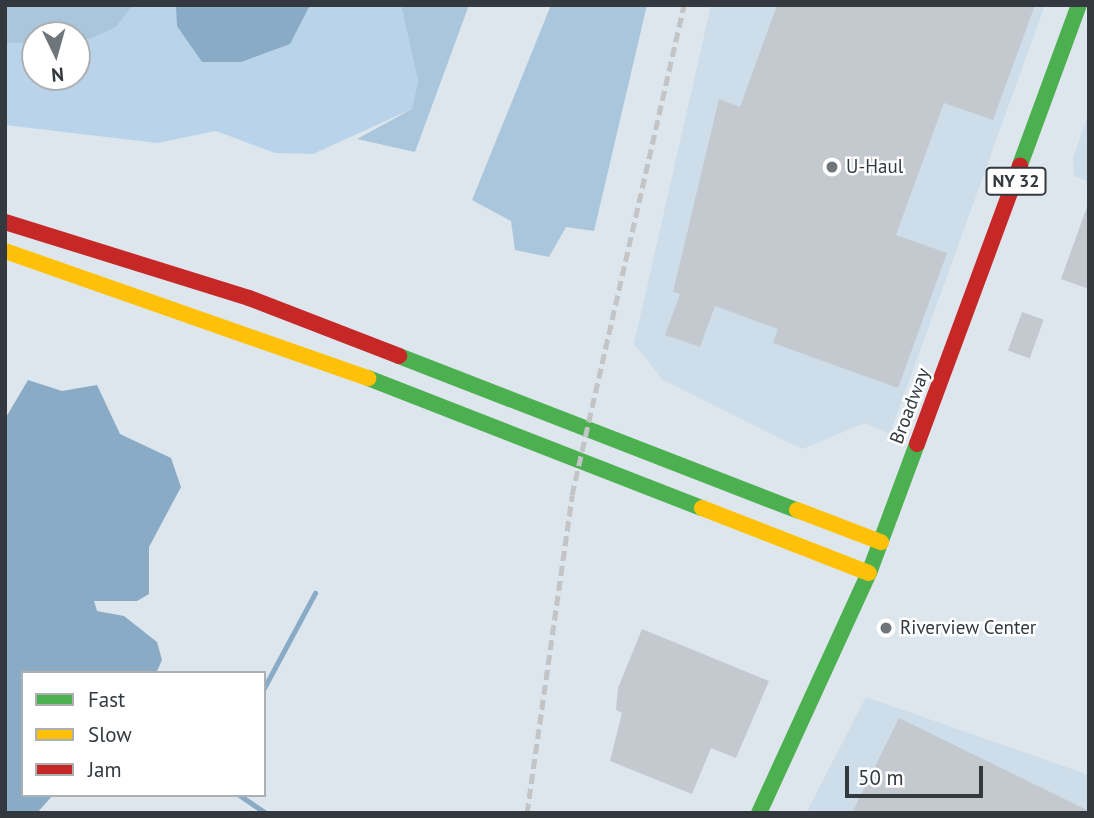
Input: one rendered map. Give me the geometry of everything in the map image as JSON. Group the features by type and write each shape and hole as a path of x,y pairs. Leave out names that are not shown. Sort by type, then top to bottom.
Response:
{"main road":[{"name":"Broadway","path":"759,813 869,573 1079,5"},
{"path":"5,222 249,298 655,450 881,542"},
{"path":"5,251 261,336 481,425 869,573"}],"shaded area":[{"path":"5,5 133,5 116,27 91,38 91,21 21,21 21,43 5,42"},
{"path":"133,5 401,5 418,81 412,109 313,154 275,153 216,131 157,143 5,125 5,42 21,42 21,91 91,91 91,35 116,27"},
{"path":"176,5 310,5 290,44 241,62 202,62 177,26"},
{"path":"401,5 469,5 415,152 357,139 412,109 418,81"},
{"path":"551,5 647,5 594,231 566,227 549,257 515,250 511,221 472,200"},
{"path":"711,5 1045,5 890,434 865,423 802,449 663,380 634,344"},
{"path":"1089,112 1089,182 1074,176 1073,158"},
{"path":"28,380 62,391 97,385 120,434 171,458 181,487 149,547 149,594 137,601 94,601 97,611 124,616 157,642 162,660 157,671 21,671 21,797 51,797 37,813 5,813 5,419"},
{"path":"866,697 1089,775 1089,813 806,813"}],"building":[{"path":"777,5 1035,5 993,120 944,103 896,235 947,253 898,388 773,343 778,329 715,306 700,347 665,335 680,294 673,292 719,99 740,107"},
{"path":"1089,207 1089,289 1061,279"},
{"path":"1022,312 1044,320 1030,358 1008,351"},
{"path":"642,629 769,681 736,758 711,748 692,794 610,761 622,713 616,710 618,688"},
{"path":"899,718 1089,811 1089,813 852,813"}],"waterway":[{"path":"266,684 315,593"},
{"path":"242,797 266,813"}],"railway":[{"path":"527,813 572,495 684,5"}],"traffic: fast":[{"path":"1020,165 1079,5"},
{"path":"399,356 797,510"},
{"path":"368,378 702,508"},
{"path":"759,813 869,573 917,444"}],"traffic: slow":[{"path":"5,251 368,378"},
{"path":"702,508 869,573"},
{"path":"797,510 881,542"}],"traffic: jam":[{"path":"917,444 1020,165"},
{"path":"5,222 249,298 399,356"}],"place":[{"name":"U-Haul","path":"832,167"},
{"name":"Riverview Center","path":"886,628"}]}
